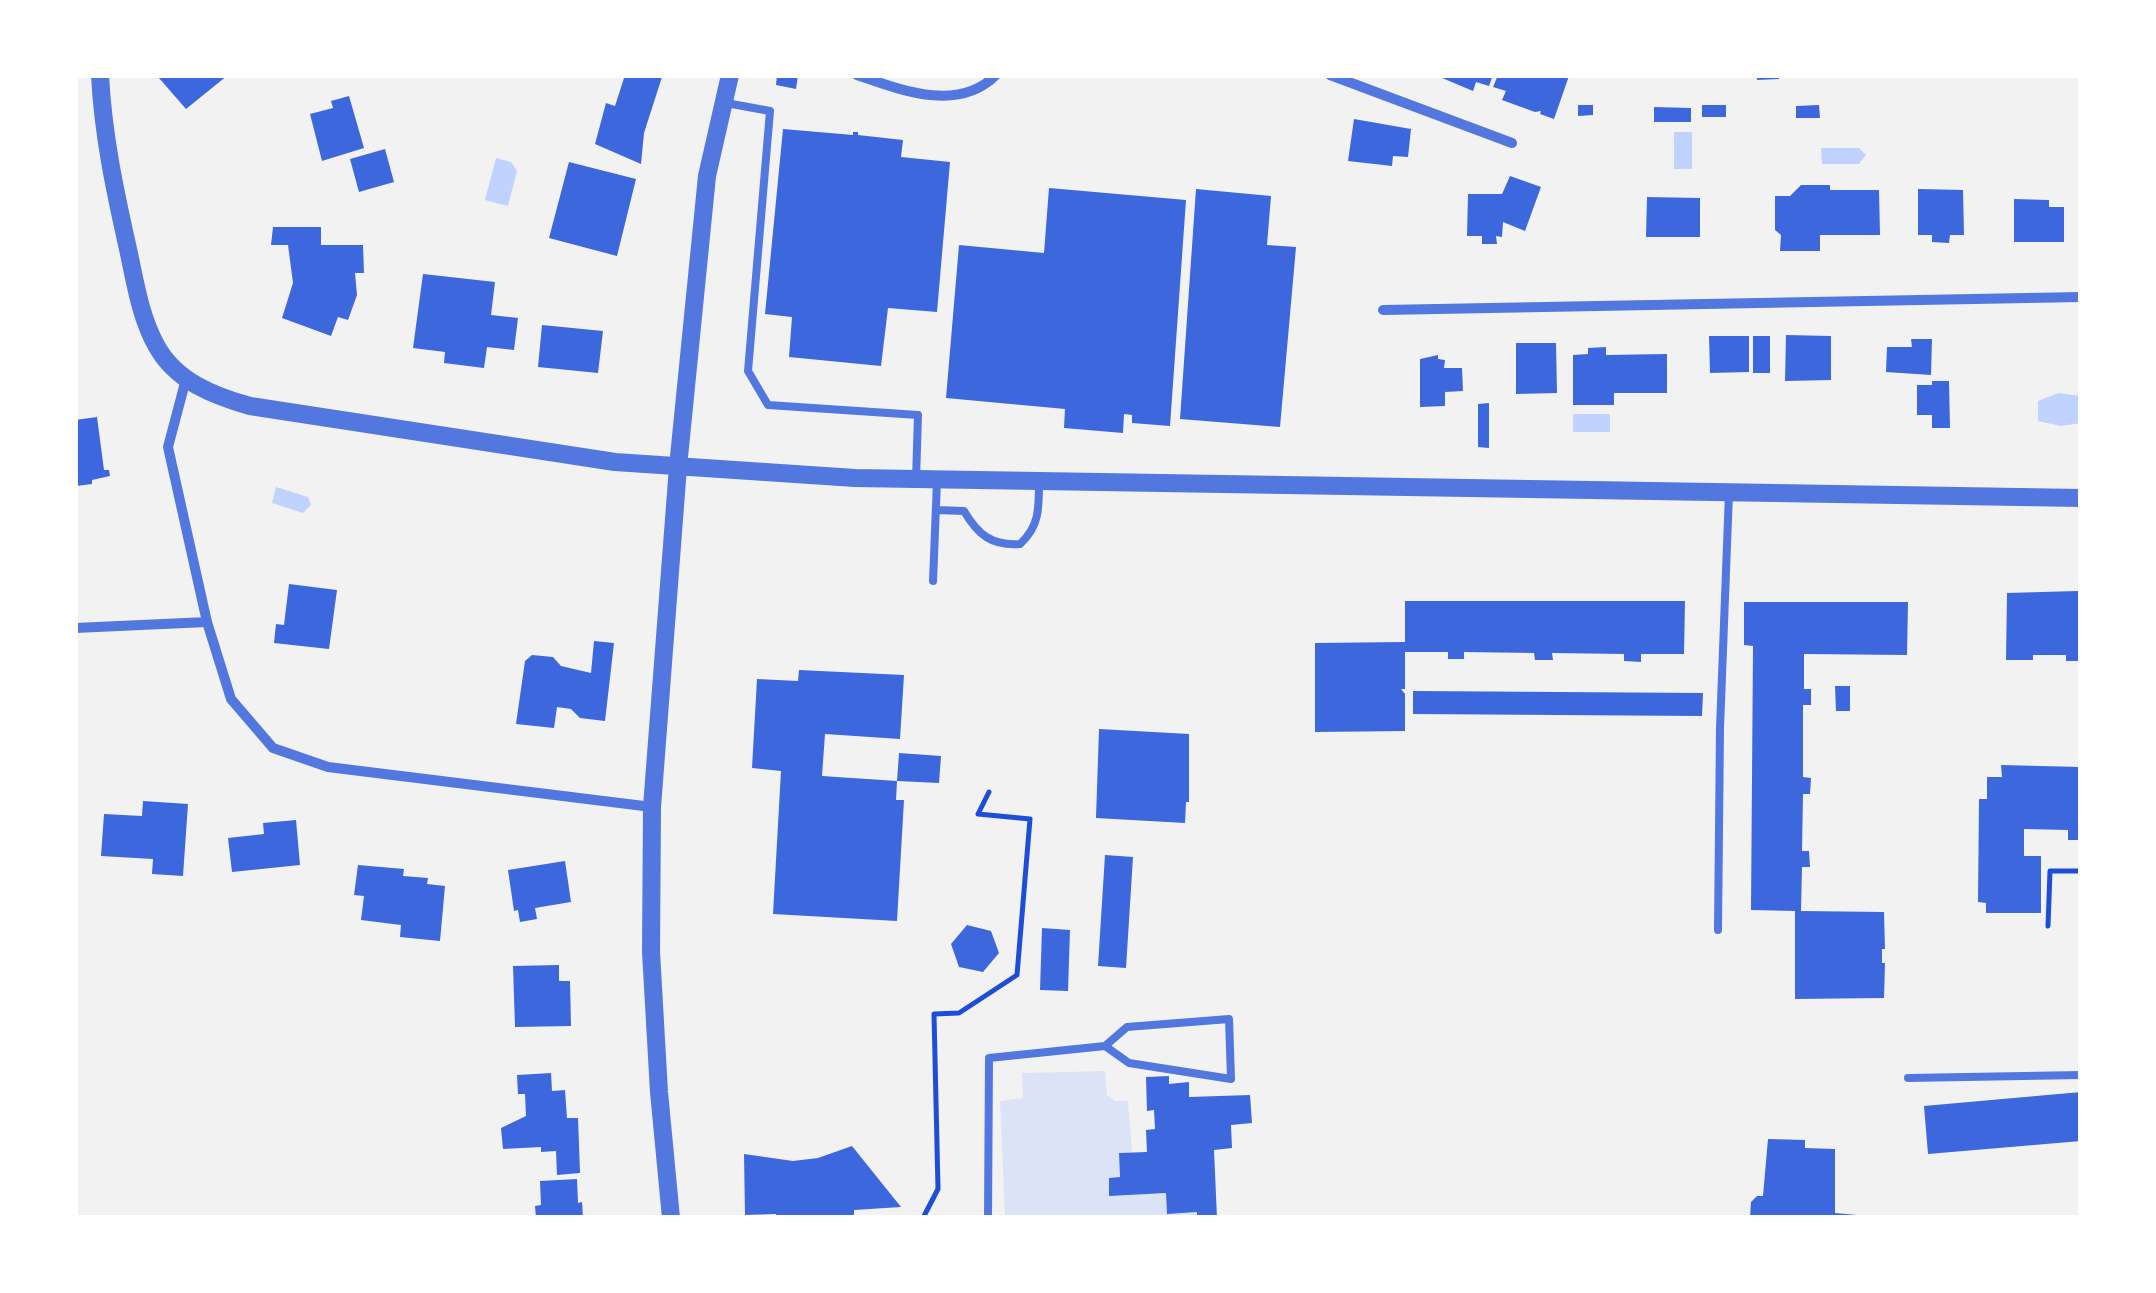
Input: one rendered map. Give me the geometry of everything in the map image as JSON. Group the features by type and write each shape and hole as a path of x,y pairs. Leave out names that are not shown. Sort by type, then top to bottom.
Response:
{"street":[{"path":"100,75 109,166 141,308 157,348 186,379 216,396 292,415 616,462 937,481 2081,498"},
{"path":"671,1218 658,1092 651,952 652,807 678,466 707,176 730,75"},
{"path":"857,75 912,94 963,96 996,75"},
{"path":"1330,75 1512,143"},
{"path":"1383,310 2081,296"},
{"path":"186,379 168,447 207,622 231,699 273,748 328,767 652,807"},
{"path":"75,628 207,622"}],"lane":[{"path":"724,103 770,112 748,371 768,405 918,414 916,480"},
{"path":"933,581 937,481"},
{"path":"936,510 964,511 985,538 1000,545 1020,544 1033,532 1039,509 1039,484"},
{"path":"1718,930 1728,493"},
{"path":"988,1218 989,1058 1105,1046 1127,1027 1229,1019 1232,1079 1129,1062 1105,1046"},
{"path":"1908,1078 2081,1076"}],"path":[{"path":"923,1218 938,1189 934,1014 960,1013 1017,975 1030,819 978,814 988,792"},
{"path":"2048,926 2050,871 2081,871"}],"shaded area":[{"path":"1105,1071 1107,1095 1115,1101 1128,1101 1132,1152 1119,1153 1120,1177 1109,1178 1109,1195 1166,1193 1167,1214 1197,1212 1197,1218 1005,1218 1000,1101 1023,1098 1022,1073"}],"water":[{"path":"1674,132 1692,132 1692,169 1674,169"},
{"path":"1821,148 1859,148 1866,155 1859,164 1822,164"},
{"path":"496,158 511,162 517,171 508,206 485,200"},
{"path":"2058,393 2081,396 2081,423 2061,426 2038,421 2038,401"},
{"path":"1573,414 1610,414 1610,432 1573,432"},
{"path":"276,487 308,497 311,505 303,513 272,503"}],"building":[{"path":"228,75 186,109 159,78"},
{"path":"625,75 662,77 644,133 641,164 595,144 606,103 615,106"},
{"path":"777,75 798,75 796,89 776,85"},
{"path":"1435,75 1493,75 1489,86 1476,82 1473,91"},
{"path":"1498,75 1569,76 1554,119 1540,114 1541,111 1502,100 1506,91 1493,87"},
{"path":"1757,75 1779,75 1779,79 1757,80"},
{"path":"349,96 364,148 322,161 310,114 333,108 331,101"},
{"path":"1578,105 1593,105 1593,115 1578,116"},
{"path":"1702,105 1726,105 1726,117 1702,117"},
{"path":"1819,105 1820,118 1796,118 1796,106"},
{"path":"1654,107 1691,108 1691,122 1654,122"},
{"path":"1354,119 1411,129 1408,157 1393,156 1392,166 1348,161"},
{"path":"783,129 853,135 858,132 903,140 901,157 950,162 937,312 888,308 881,366 789,357 792,317 765,314"},
{"path":"385,149 394,182 359,192 350,159"},
{"path":"569,162 636,179 617,256 549,238"},
{"path":"1510,176 1541,187 1525,231 1503,222 1502,237 1496,236 1497,244 1482,244 1482,236 1467,236 1468,194 1502,194"},
{"path":"1801,185 1830,185 1830,190 1879,190 1880,235 1820,235 1820,251 1780,251 1781,235 1775,230 1775,196 1790,196"},
{"path":"1049,188 1186,200 1170,426 1132,423 1132,415 1124,414 1123,433 1064,428 1065,409 946,398 959,245 1044,253"},
{"path":"1196,189 1271,196 1267,245 1296,247 1280,427 1180,419"},
{"path":"1918,189 1963,190 1964,235 1950,235 1949,243 1932,242 1932,235 1918,235"},
{"path":"1647,197 1700,198 1700,237 1646,237"},
{"path":"2014,199 2049,200 2049,207 2064,207 2064,242 2014,242"},
{"path":"273,227 321,227 321,245 363,245 364,273 355,273 357,295 348,320 338,317 331,336 282,318 293,283 288,245 271,245"},
{"path":"423,274 495,282 491,315 518,318 514,350 487,347 484,368 444,363 445,352 413,348"},
{"path":"542,325 603,331 598,373 538,367"},
{"path":"1786,335 1831,336 1831,380 1785,381"},
{"path":"1709,336 1749,336 1749,372 1710,373"},
{"path":"1753,336 1770,336 1770,373 1753,373"},
{"path":"1911,339 1932,339 1931,375 1886,372 1887,347 1912,347"},
{"path":"1516,343 1556,343 1557,393 1516,394"},
{"path":"1606,347 1606,355 1667,354 1667,393 1614,393 1614,405 1573,405 1573,355 1588,354 1588,348"},
{"path":"1438,355 1438,359 1445,360 1444,368 1462,368 1463,391 1445,392 1445,406 1420,407 1420,359"},
{"path":"1932,381 1949,381 1950,428 1932,428 1932,415 1917,415 1917,385 1932,385"},
{"path":"1489,403 1489,448 1478,447 1478,404"},
{"path":"97,417 104,470 109,470 110,476 76,486 75,420"},
{"path":"289,584 337,590 329,649 274,643 276,624 284,625"},
{"path":"2081,591 2081,661 2066,661 2066,655 2006,660 2007,593"},
{"path":"1405,601 1685,601 1684,654 1641,654 1641,662 1624,661 1624,654 1552,653 1553,660 1535,660 1534,653 1464,652 1464,659 1448,659 1448,652 1405,652 1405,689 1401,689 1405,694 1405,731 1315,732 1315,643 1405,642"},
{"path":"1744,602 1908,602 1907,655 1804,654 1804,689 1811,689 1811,705 1803,705 1803,777 1811,778 1810,794 1803,794 1802,851 1809,851 1810,867 1802,867 1801,911 1884,912 1884,998 1795,999 1795,911 1751,910 1753,646 1744,645"},
{"path":"594,641 614,643 605,721 580,718 571,709 557,707 554,728 516,724 525,661 532,655 553,657 561,666 591,673"},
{"path":"799,670 904,675 900,739 825,734 822,776 897,781 896,800 904,800 897,921 773,914 781,771 752,768 757,679 798,681"},
{"path":"1835,686 1850,686 1850,711 1836,711"},
{"path":"1413,691 1703,693 1702,716 1413,714"},
{"path":"1099,729 1189,734 1189,802 1185,823 1096,818"},
{"path":"899,753 941,756 939,783 897,781"},
{"path":"2001,765 2081,767 2081,840 2068,840 2068,830 2024,829 2024,856 2041,856 2041,913 1986,913 1986,903 1978,902 1979,799 1987,799 1987,777 2002,777"},
{"path":"143,801 188,804 183,876 152,874 153,859 101,856 104,814 142,816"},
{"path":"296,820 300,865 232,872 228,838 264,834 263,823"},
{"path":"1105,855 1133,857 1126,968 1098,966"},
{"path":"565,861 571,902 535,908 537,919 520,922 518,910 514,911 508,870"},
{"path":"358,865 404,869 403,876 428,878 427,884 445,886 440,941 400,937 401,925 361,920 364,896 354,895"},
{"path":"967,925 991,931 999,953 983,972 959,967 951,944"},
{"path":"1042,928 1070,930 1068,991 1040,990"},
{"path":"559,965 559,981 570,981 571,1026 515,1027 513,966"},
{"path":"551,1073 552,1091 565,1090 567,1118 578,1118 580,1173 557,1175 556,1151 541,1152 541,1147 503,1149 501,1128 526,1116 525,1094 518,1094 517,1075"},
{"path":"1169,1076 1169,1084 1189,1082 1189,1097 1250,1095 1252,1123 1231,1125 1232,1148 1214,1150 1217,1218 1197,1218 1197,1212 1167,1214 1166,1193 1109,1196 1109,1178 1120,1177 1119,1153 1147,1152 1146,1130 1155,1129 1154,1110 1147,1111 1146,1077"},
{"path":"2081,1092 2081,1141 1928,1154 1924,1106"},
{"path":"1768,1139 1805,1140 1805,1148 1835,1149 1835,1213 1857,1218 1750,1218 1751,1202 1763,1196"},
{"path":"852,1146 901,1207 854,1210 854,1218 745,1215 744,1154 793,1161 818,1158"},
{"path":"577,1179 583,1218 536,1218 535,1206 541,1205 540,1181"}]}
